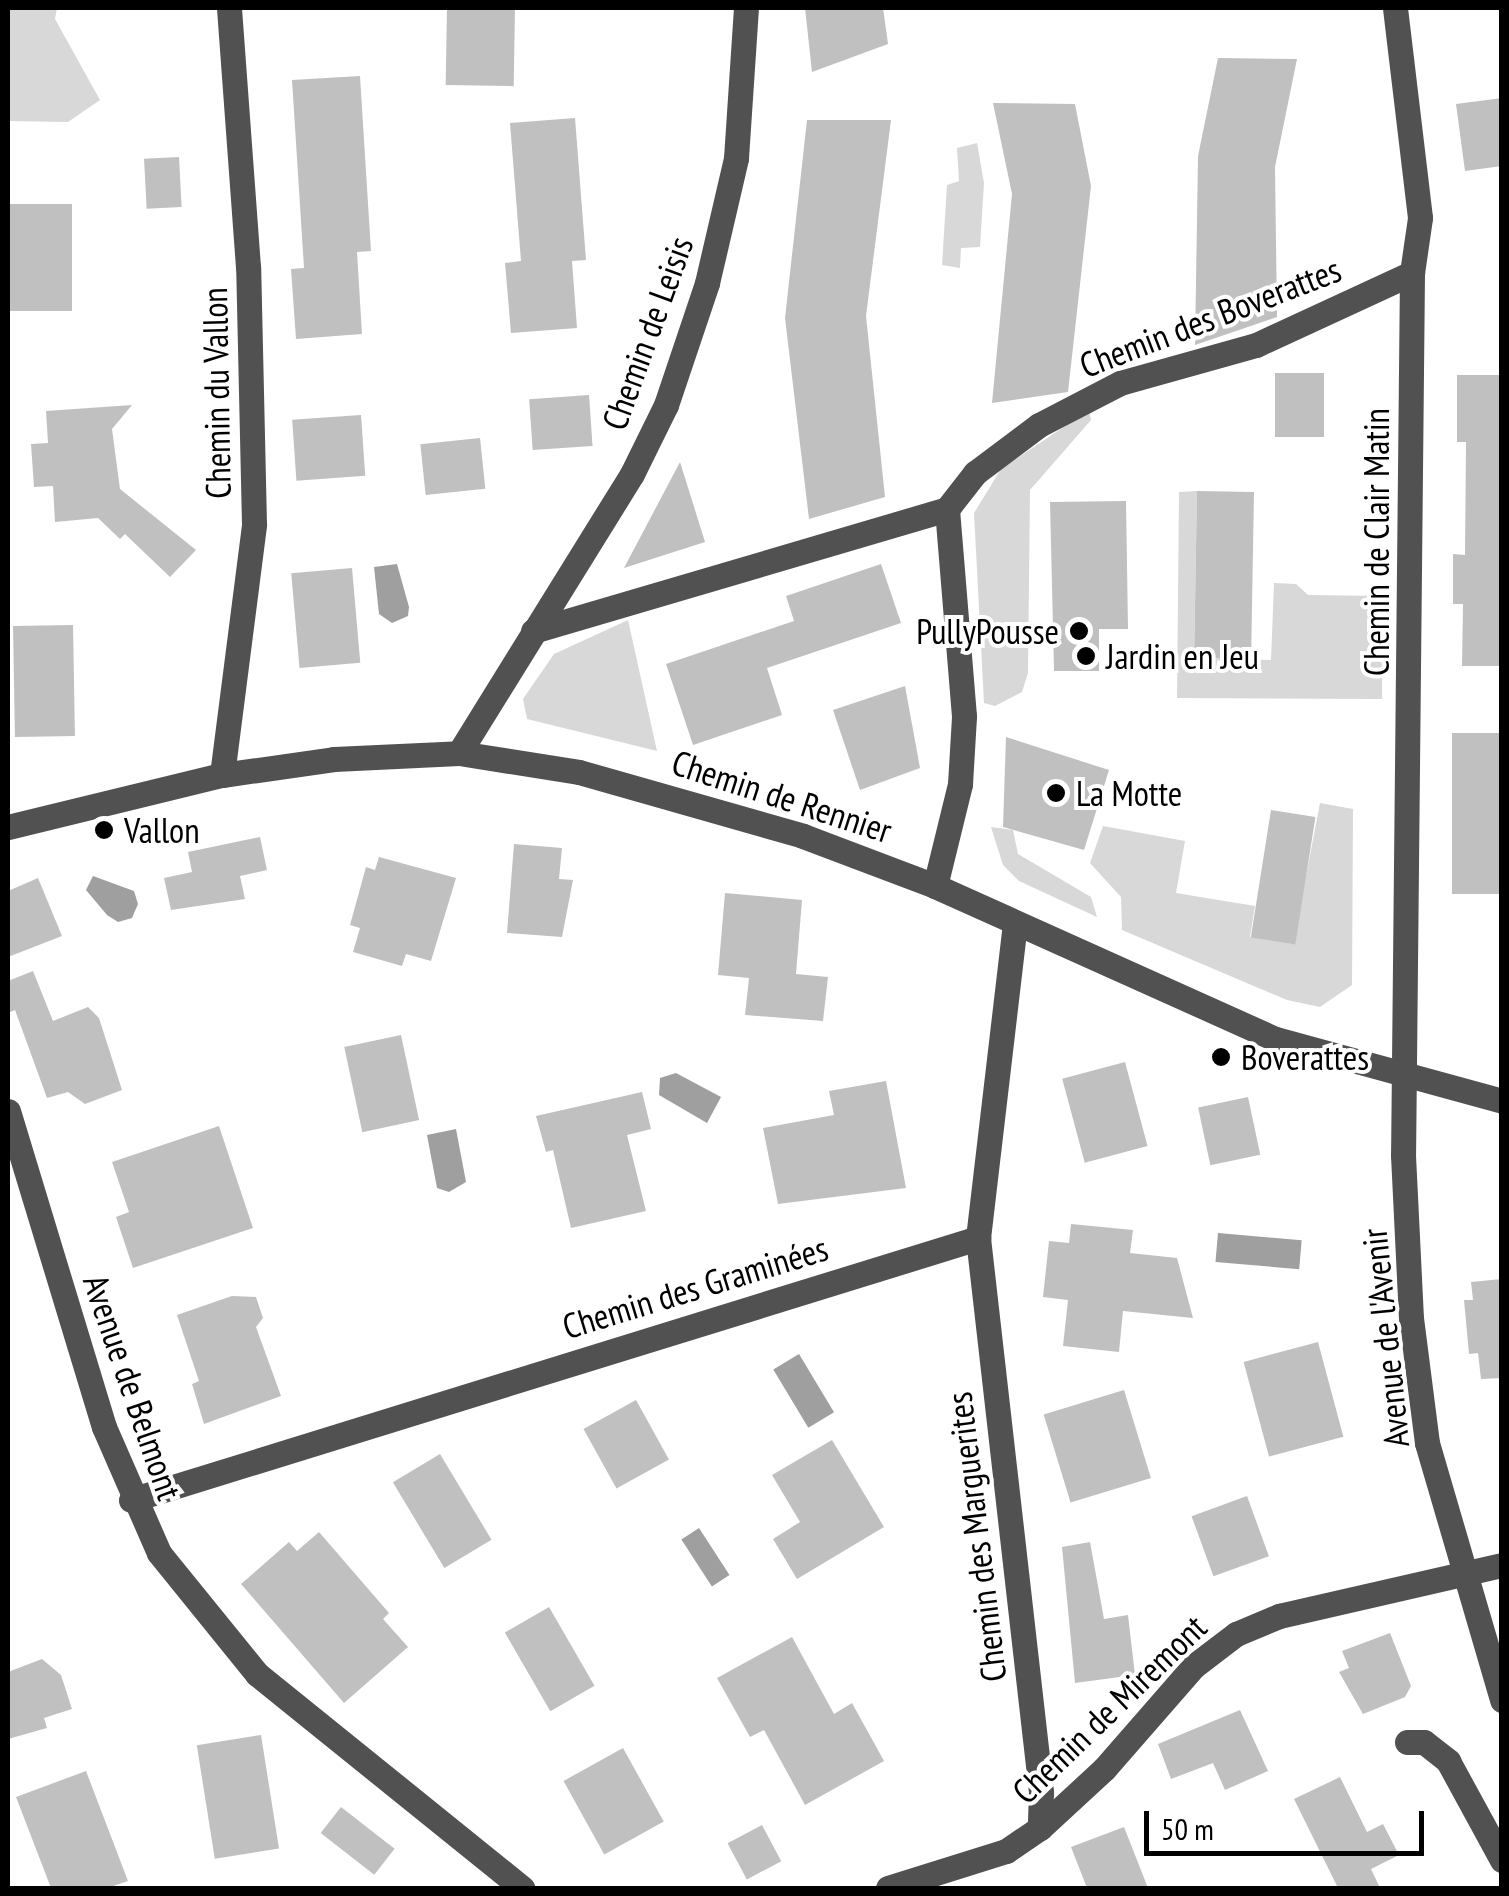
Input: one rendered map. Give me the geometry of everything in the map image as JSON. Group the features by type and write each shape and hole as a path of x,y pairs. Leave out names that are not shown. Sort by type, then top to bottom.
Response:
{"street":[{"name":"Chemin du Vallon","path":"222,776 254,524 248,267 229,8"},
{"name":"Chemin de Leisis","path":"459,754 632,474 686,352 736,158 746,8"},
{"name":"Chemin de Clair Matin","path":"1395,8 1420,218 1412,274 1406,1078"},
{"name":"Chemin des Boverattes","path":"947,508 975,473 1040,424 1120,383 1256,345 1412,274"},
{"path":"533,631 947,508 964,716 960,784 935,886"},
{"name":"Chemin de Rennier","path":"8,827 222,776 334,759 459,754 579,772 693,799 935,886 1276,1039 1406,1078 1502,1101"},
{"path":"978,1238 1015,923"},
{"name":"Avenue de l'Avenir","path":"1406,1078 1411,1318 1427,1442 1470,1572 1502,1700"},
{"name":"Avenue de Belmont","path":"8,1110 131,1500 159,1553 257,1674 522,1888"},
{"name":"Chemin des Graminées","path":"131,1500 978,1238"},
{"name":"Chemin des Marguerites","path":"978,1238 1042,1792 1040,1828"},
{"name":"Chemin de Miremont","path":"888,1888 1006,1851 1040,1828 1104,1768 1194,1666 1236,1634 1279,1616 1502,1565"},
{"path":"1407,1742 1424,1742 1448,1761 1502,1860"}],"shaded area":[{"path":"8,8 57,8 55,19 100,100 68,122 8,121"},
{"path":"977,143 984,183 980,247 961,248 960,268 942,265 947,185 959,181 957,148"},
{"path":"1089,410 1091,420 1030,490 1028,673 1022,692 995,706 984,703 974,513 1001,469"},
{"path":"1197,491 1194,658 1271,660 1274,583 1296,584 1308,595 1383,596 1382,699 1177,698 1179,492"},
{"path":"397,564 409,607 408,616 392,623 379,614 374,567"},
{"path":"628,620 657,751 527,719 523,699 554,654"},
{"path":"1320,803 1353,809 1352,985 1320,1007 1287,1000 1122,930 1121,897 1090,863 1103,826 1185,841 1176,893 1255,906 1250,937 1293,944"},
{"path":"991,827 1013,830 1018,854 1091,897 1097,917 1019,881 1003,865"},
{"path":"93,876 134,891 138,904 132,918 118,922 107,915 86,890"},
{"path":"676,1073 721,1097 707,1123 659,1095 660,1078"},
{"path":"456,1129 466,1182 449,1192 437,1188 427,1135"},
{"path":"1218,1233 1302,1240 1299,1269 1215,1262"},
{"path":"799,1354 834,1412 808,1428 773,1369"},
{"path":"699,1528 729,1575 712,1586 681,1539"}],"building":[{"path":"447,8 515,9 514,86 446,85"},
{"path":"805,8 883,8 888,44 812,72"},
{"path":"1218,58 1297,59 1275,167 1277,317 1195,345 1198,156"},
{"path":"360,76 371,251 357,252 362,334 296,339 291,269 304,268 292,80"},
{"path":"1502,98 1502,166 1465,171 1456,104"},
{"path":"993,103 1075,104 1091,186 1068,392 992,403 1012,194"},
{"path":"575,118 586,260 572,261 577,328 511,333 505,263 521,261 510,123"},
{"path":"807,120 891,120 866,316 885,497 809,519 785,318"},
{"path":"179,157 182,207 147,209 144,159"},
{"path":"10,204 72,204 72,311 10,311"},
{"path":"1275,373 1324,373 1324,437 1275,437"},
{"path":"1457,375 1501,375 1502,666 1462,666 1463,604 1453,604 1453,554 1465,555 1466,442 1457,442"},
{"path":"589,395 593,446 533,450 529,399"},
{"path":"132,405 112,429 120,489 196,550 170,577 125,534 120,539 98,518 55,522 53,486 34,487 31,444 48,443 46,411"},
{"path":"361,415 365,476 296,481 292,420"},
{"path":"480,438 485,489 426,495 420,444"},
{"path":"680,462 705,542 624,568"},
{"path":"1197,491 1254,492 1251,659 1194,658"},
{"path":"1126,501 1128,629 1099,629 1099,671 1054,671 1050,502"},
{"path":"881,564 901,623 767,668 782,715 693,745 666,664 794,621 786,596"},
{"path":"352,568 360,663 300,668 291,573"},
{"path":"73,625 75,736 15,737 13,626"},
{"path":"905,686 920,768 860,790 833,710"},
{"path":"1452,733 1502,733 1502,894 1452,894"},
{"path":"1006,737 1109,770 1084,850 1003,827"},
{"path":"1271,810 1315,817 1295,944 1251,937"},
{"path":"260,837 267,870 240,876 245,899 171,910 164,878 192,872 188,852"},
{"path":"514,844 562,848 559,879 573,880 562,937 507,933"},
{"path":"379,857 456,878 431,961 406,954 402,966 353,952 360,928 350,925 366,867 375,870"},
{"path":"38,878 62,936 8,957 8,891"},
{"path":"725,893 802,900 796,974 828,977 823,1021 745,1015 749,978 718,975"},
{"path":"33,971 53,1021 88,1007 99,1018 122,1090 85,1104 68,1092 47,1098 15,1010 8,1013 8,981"},
{"path":"401,1035 419,1120 362,1132 344,1047"},
{"path":"1125,1062 1148,1146 1085,1163 1062,1079"},
{"path":"886,1081 906,1188 778,1204 763,1128 834,1115 829,1091"},
{"path":"642,1092 651,1129 627,1135 646,1211 571,1228 553,1150 546,1152 536,1116"},
{"path":"1248,1097 1260,1155 1210,1165 1198,1108"},
{"path":"219,1126 253,1228 133,1268 116,1217 129,1212 112,1162"},
{"path":"1071,1224 1133,1230 1130,1253 1177,1258 1193,1318 1123,1311 1119,1352 1063,1346 1068,1300 1043,1297 1049,1241 1069,1243"},
{"path":"1502,1279 1502,1378 1481,1379 1478,1353 1469,1354 1464,1300 1473,1300 1471,1282"},
{"path":"232,1296 256,1297 263,1318 256,1327 281,1396 204,1424 192,1384 199,1381 177,1315"},
{"path":"1318,1342 1343,1437 1269,1457 1244,1362"},
{"path":"1124,1390 1151,1478 1071,1503 1044,1415"},
{"path":"636,1400 669,1459 616,1489 584,1429"},
{"path":"832,1440 884,1527 797,1579 773,1539 800,1522 772,1475"},
{"path":"440,1454 492,1540 444,1568 393,1482"},
{"path":"1247,1496 1269,1556 1213,1576 1192,1516"},
{"path":"319,1532 389,1613 383,1619 408,1647 344,1703 241,1584 289,1542 297,1551"},
{"path":"1090,1542 1104,1619 1128,1615 1135,1675 1075,1683 1062,1547"},
{"path":"549,1607 594,1686 550,1711 505,1632"},
{"path":"1390,1633 1411,1686 1405,1697 1363,1714 1339,1672 1349,1668 1342,1651"},
{"path":"792,1637 834,1714 852,1703 884,1761 805,1805 764,1730 750,1737 717,1678"},
{"path":"42,1659 61,1675 72,1709 44,1718 47,1728 8,1739 8,1672"},
{"path":"1240,1710 1268,1771 1225,1790 1213,1763 1171,1779 1158,1744"},
{"path":"261,1735 279,1849 215,1859 197,1745"},
{"path":"623,1748 664,1821 604,1854 564,1781"},
{"path":"86,1771 128,1881 107,1888 51,1888 16,1797"},
{"path":"1340,1777 1367,1832 1383,1824 1399,1855 1371,1869 1380,1888 1338,1888 1294,1799"},
{"path":"341,1807 395,1849 374,1875 321,1833"},
{"path":"762,1825 781,1861 747,1880 728,1843"},
{"path":"1124,1827 1148,1888 1087,1888 1071,1847"}],"place":[{"name":"PullyPousse","path":"1079,631"},
{"name":"Jardin en Jeu","path":"1086,656"},
{"name":"La Motte","path":"1056,793"},
{"name":"Vallon","path":"104,830"},
{"name":"Boverattes","path":"1221,1057"}]}
